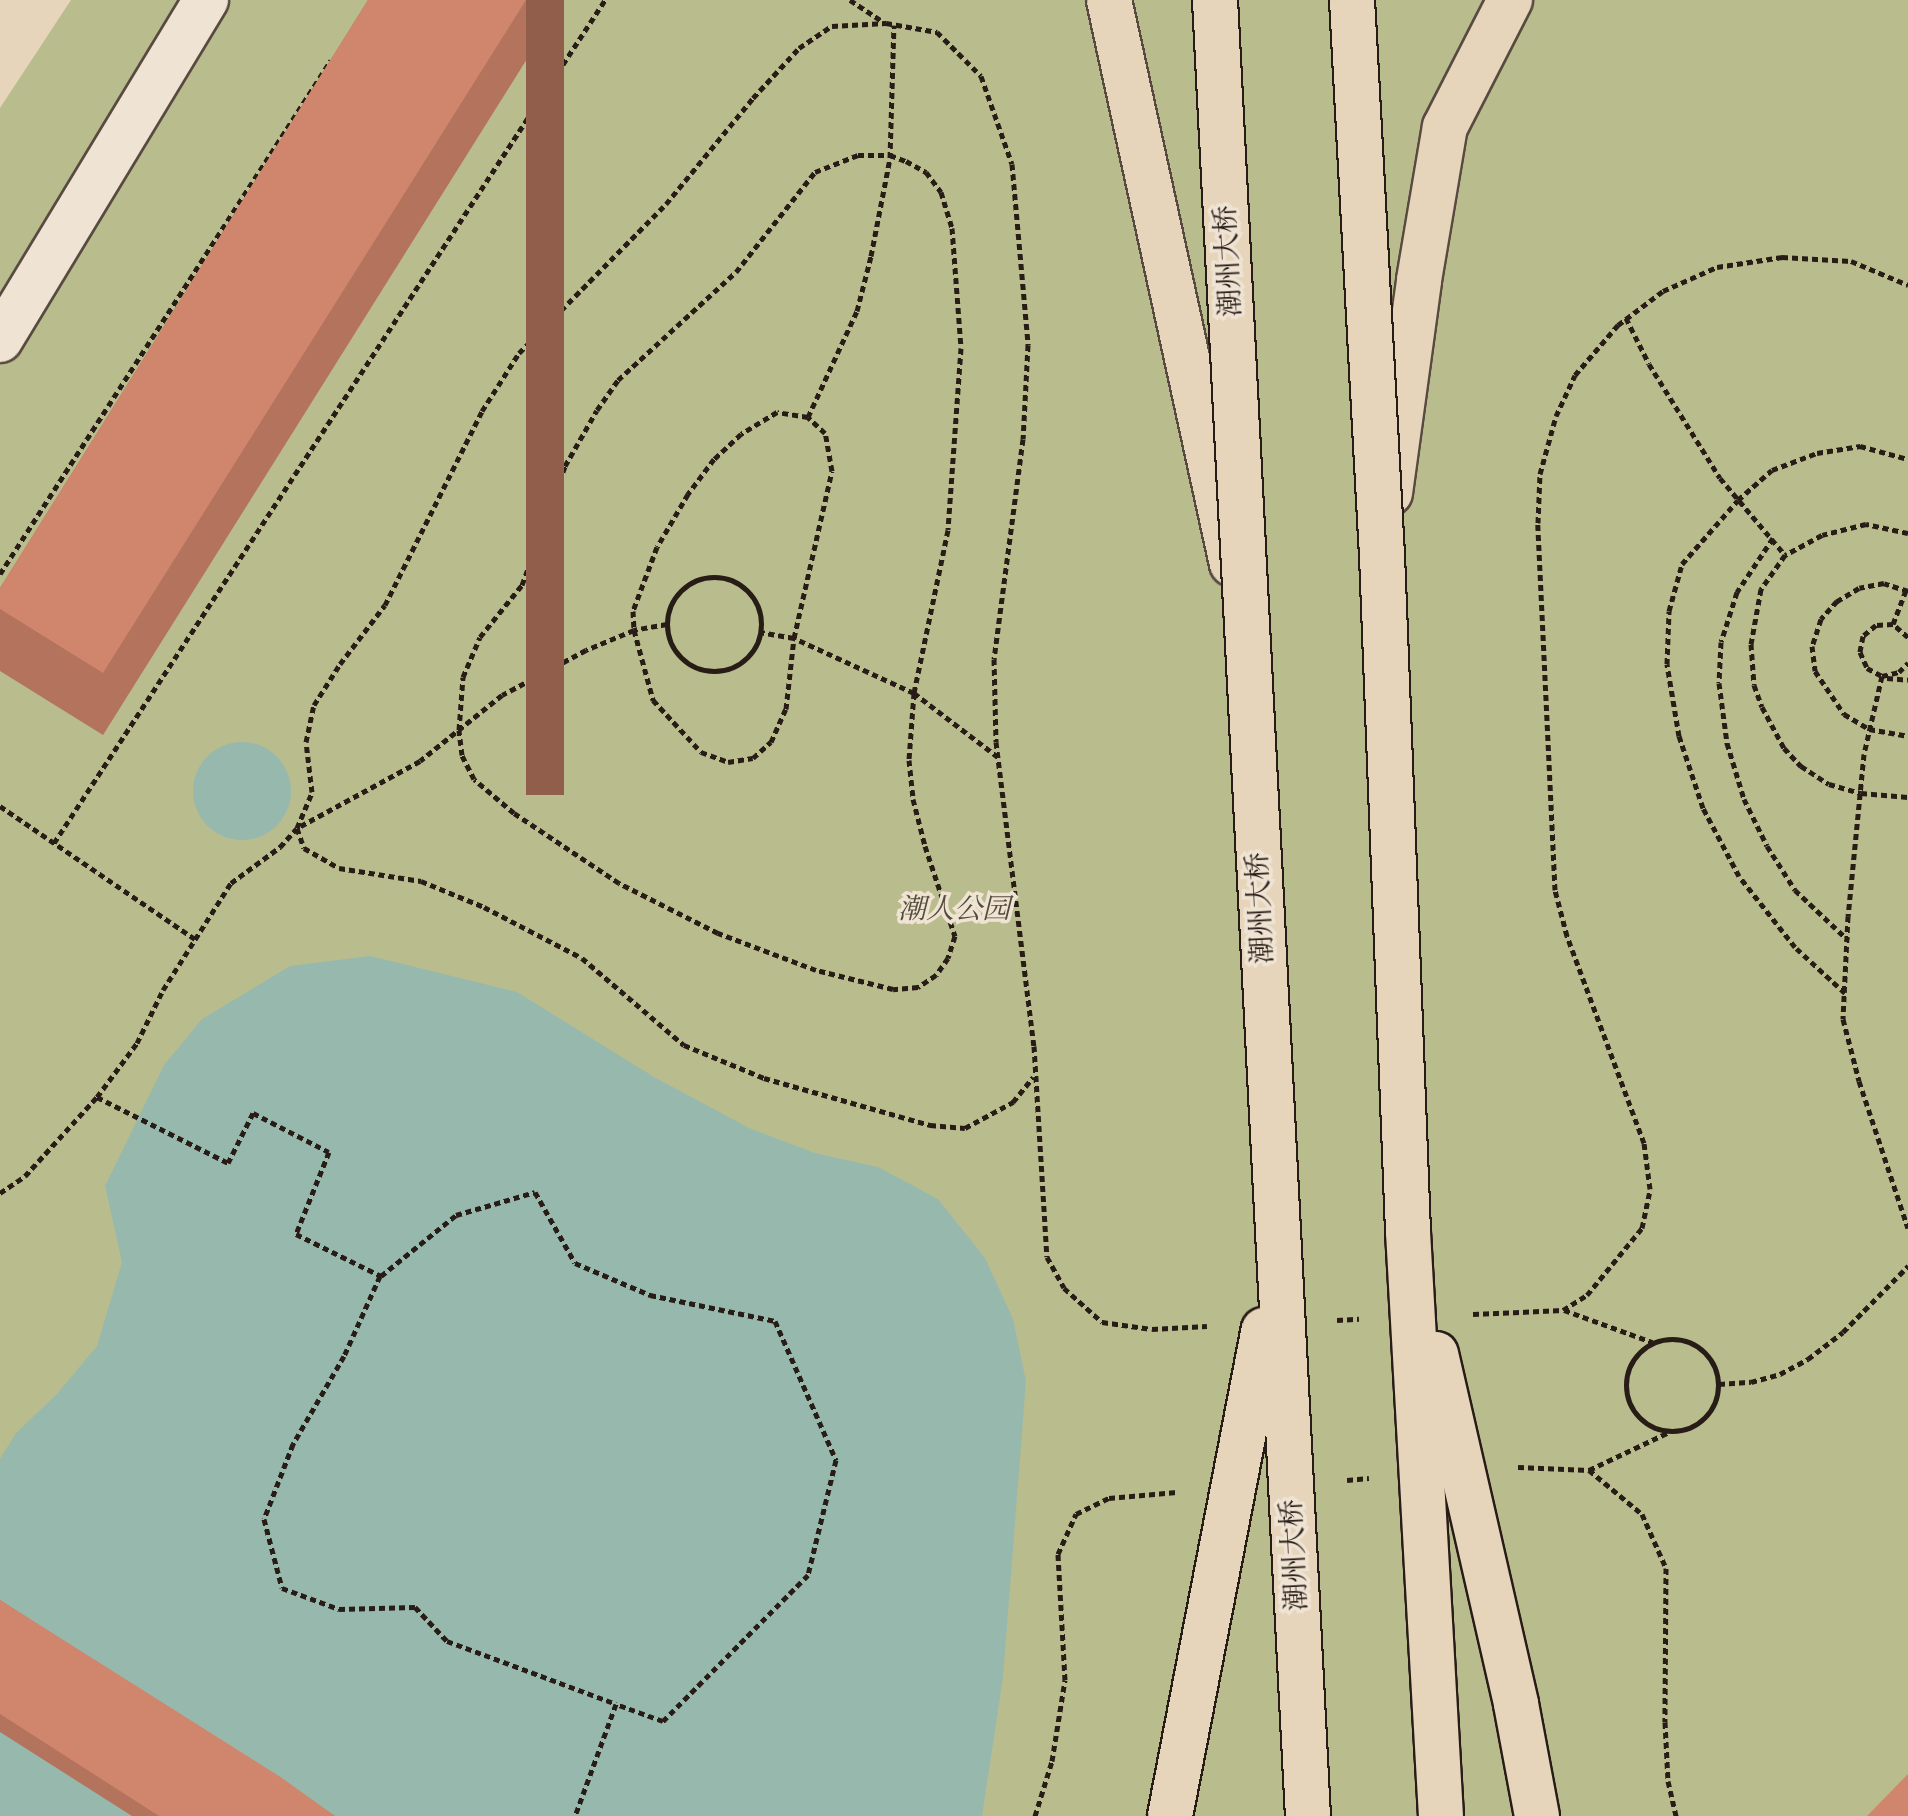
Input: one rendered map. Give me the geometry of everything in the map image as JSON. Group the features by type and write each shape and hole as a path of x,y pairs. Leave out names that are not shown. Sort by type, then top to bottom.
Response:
{"highway":[{"path":"1109,0 1245,626"},
{"name":"潮州大桥","path":"1215,0 1277,1261 1308,1816"},
{"path":"1352,0 1382,555 1408,1232 1441,1816"},
{"path":"1382,555 1419,280 1445,127 1510,0"},
{"path":"1408,1232 1516,1704 1537,1816"},
{"path":"1170,1816 1277,1261"}],"street":[{"path":"0,340 206,0"}],"path":[{"path":"54,843 605,0"},
{"path":"850,0 886,23"},
{"path":"1033,1077 1013,1102 965,1128 930,1125 764,1078 684,1045 582,958 484,907 421,881 339,868 304,848 297,828 312,792 306,742 314,705 385,605 476,423 519,353 666,204 753,98 799,48 832,26 886,23 937,32 981,76 1012,164 1028,345 1023,439 994,659 999,758 1034,1046 1033,1077 1047,1257 1064,1288 1102,1322 1152,1329 1215,1326"},
{"path":"808,417 857,311 890,155 894,25"},
{"path":"0,574 335,53"},
{"path":"858,155 890,155 926,172 941,192 952,228 960,333 956,459 948,530 914,693 909,760 913,799 955,936 948,958 936,975 918,987 893,989 816,970 718,933 619,883 514,813 482,786 462,755 459,730 463,677 480,637 522,585 565,466 618,380 736,272 815,172 858,155"},
{"path":"1563,1310 1587,1295 1642,1228 1650,1189 1644,1143 1559,910 1538,523 1540,474 1556,416 1575,375 1626,318 1663,291 1717,267 1782,257 1851,261 1908,285"},
{"path":"1626,318 1689,431 1738,500 1785,555"},
{"path":"777,412 808,417 825,433 832,471 794,638 786,709 771,742 753,758 728,762 701,752 653,700 634,630 633,611 657,547 714,459 741,434 777,412"},
{"path":"1845,993 1795,947 1739,876 1703,808 1679,736 1667,664 1669,611 1682,564 1738,500 1772,470 1817,453 1860,446 1908,459"},
{"path":"1908,533 1866,524 1822,535 1785,555 1761,589 1751,644 1754,685 1771,728 1801,766 1829,784 1861,793 1908,797"},
{"path":"1773,538 1737,592 1721,642 1719,683 1727,743 1744,799 1767,846 1795,890 1848,940"},
{"path":"714,577 726,579 747,591 759,612 760,632 755,648 738,665 727,670 703,671 682,660 675,651 667,624 670,608 682,589 692,582 714,577"},
{"path":"1893,624 1907,589 1884,583 1859,588 1837,601 1821,619 1812,646 1815,671 1844,714 1869,729 1908,736"},
{"path":"0,1193 25,1176 97,1097 137,1043 195,939 231,883 257,867 297,828 420,761 502,695 586,650 634,630 667,624"},
{"path":"1908,637 1893,624 1876,625 1863,636 1860,644 1867,668 1882,677 1908,680"},
{"path":"760,632 794,638 914,693 999,758"},
{"path":"1882,677 1899,672 1908,663"},
{"path":"1882,677 1869,729 1861,793 1843,1019 1859,1081 1908,1228"},
{"path":"0,806 195,939"},
{"path":"97,1097 228,1163 253,1113 329,1152 296,1234 381,1276"},
{"path":"535,1192 575,1263 650,1295 775,1321 836,1460 808,1575 663,1721 616,1704 447,1641 415,1607 339,1609 282,1588 264,1519 293,1444 344,1356 381,1276 456,1215 535,1192"},
{"path":"1719,1384 1751,1382 1780,1374 1808,1359 1843,1332 1908,1266"},
{"path":"1468,1314 1563,1310 1652,1342 1682,1339 1696,1345 1716,1368 1719,1384 1717,1399 1699,1423 1685,1430 1655,1428 1632,1409 1627,1394 1630,1364 1652,1342"},
{"path":"1326,1321 1373,1319"},
{"path":"1504,1468 1589,1470 1671,1431"},
{"path":"1589,1470 1642,1514 1666,1568 1665,1722 1668,1781 1676,1816"},
{"path":"1331,1481 1378,1477"},
{"path":"1035,1816 1052,1761 1065,1680 1058,1554 1076,1514 1109,1498 1190,1491"},
{"path":"575,1816 616,1704"}],"green space":[{"name":"潮人公园","path":"71,0 1908,0 1908,1816 0,1816 0,108"}],"water":[{"path":"242,742 261,746 277,756 287,772 291,791 287,810 277,826 261,836 242,840 223,836 207,826 197,810 193,791 197,772 207,756 223,746"},
{"path":"370,956 517,992 654,1077 749,1128 815,1153 878,1167 938,1199 985,1258 1013,1319 1026,1381 1003,1677 982,1816 0,1816 0,1459 16,1433 57,1394 97,1346 122,1262 105,1186 164,1065 202,1019 290,966"}],"building":[{"path":"368,0 526,0 103,673 0,609 0,588"},
{"path":"0,1600 282,1778 335,1816 159,1816 0,1714"},
{"path":"1908,1774 1908,1816 1867,1816"}]}
